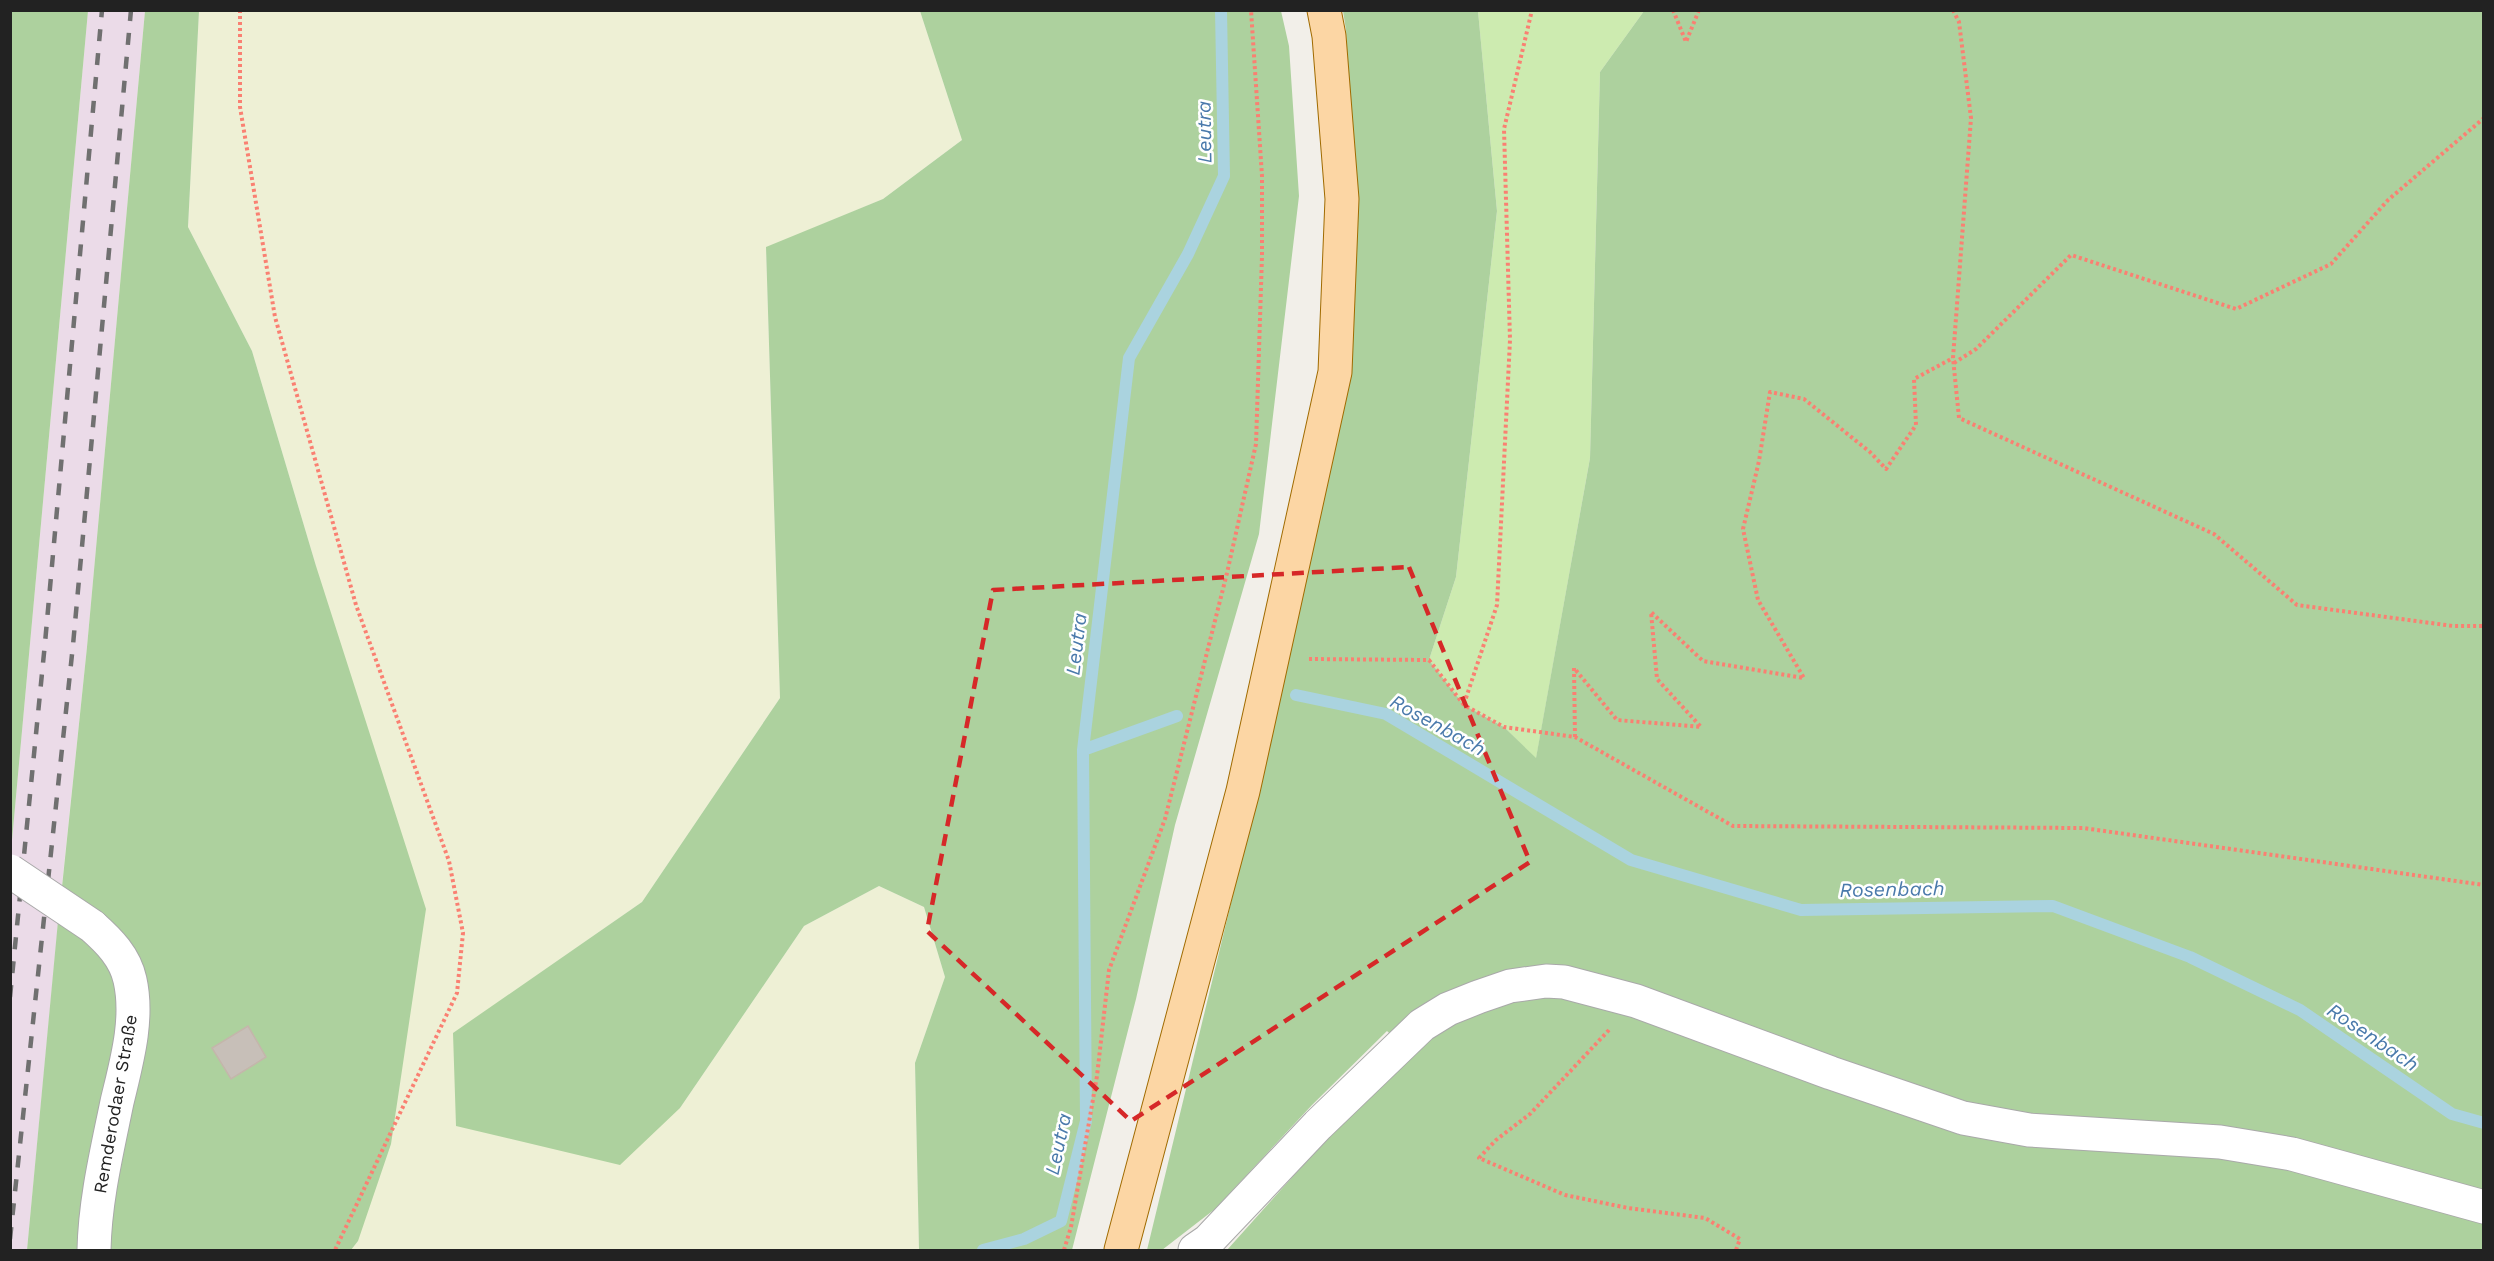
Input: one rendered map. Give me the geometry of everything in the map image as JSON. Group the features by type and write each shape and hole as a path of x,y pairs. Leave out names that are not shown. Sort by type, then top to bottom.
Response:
{"main road":[{"path":"1121,1251 1243,791 1335,372 1342,199 1329,36 1324,10"}],"street":[{"name":"Remderodaer Straße","path":"10,871 92,926 111,942 122,959 130,979 132,1023 124,1072 99,1186 94,1251"},
{"path":"1195,1251 1208,1241 1318,1125 1422,1025 1448,1009 1510,986 1546,981 1564,982 1636,1001 1831,1074 1963,1118 2029,1130 2220,1142 2292,1154 2484,1207"}],"path":[{"path":"240,10 240,107 274,316 356,605 449,861 463,933 458,993 335,1251"},
{"path":"1064,1251 1071,1227 1097,1076 1109,970 1165,819 1227,573 1256,444 1262,176 1255,41 1251,10"},
{"path":"1464,705 1497,604 1510,340 1504,129 1532,10"},
{"path":"1673,10 1686,42 1699,10"},
{"path":"1953,10 1959,22 1971,118 1954,360 1959,418 2214,534 2297,605 2453,626 2484,626"},
{"path":"1575,737 1574,668 1617,720 1701,727 1657,679 1651,612 1703,661 1804,678 1758,600 1743,529 1759,461 1770,392 1804,399 1870,452 1886,469 1916,426 1914,379 1976,349 2071,255 2236,309 2331,264 2388,200 2484,118"},
{"path":"1272,654 1319,660 1429,660 1464,705 1504,727 1575,737 1733,826 2083,828 2484,885"},
{"path":"1636,1001 1530,1114 1496,1140 1479,1158 1565,1195 1628,1208 1705,1218 1740,1239 1736,1251"}],"highlighted area":[{"path":"1409,567 1530,862 1131,1121 927,931 993,590"}],"shaded area":[{"path":"88,11 145,11 87,647 27,1250 11,1250 11,851"}],"green space":[{"path":"10,11 88,11 11,851"},
{"path":"145,11 199,11 188,227 252,351 316,566 426,909 391,1144 358,1241 351,1250 102,1250 143,1025 62,887 87,647"},
{"path":"199,11 920,11 962,140 883,199 766,248 780,698 642,902 453,1034 680,1108 804,926 879,886 924,907 945,977 915,1063 919,1250 351,1250 358,1241 316,566 252,351 188,227"},
{"path":"920,11 1281,11 1289,46 1299,196 1259,534 1175,825 1136,999 1072,1250 919,1250 915,1063 945,977 924,907 879,886 804,926 680,1108 620,1165 456,1126 453,1033 642,902 780,698 766,247 883,199 962,140"},
{"path":"1343,11 1478,11 1497,211 1456,577 1429,660 1464,705 1504,727 1536,758 1590,458 1600,72 1644,11 2483,11 2483,1250 1227,1250 1330,1135 1411,1054 1387,1031 1312,1105 1215,1209 1162,1250 1147,1250 1256,800 1354,207 1346,30"},
{"path":"1478,11 1644,11 1600,72 1590,458 1536,759 1504,727 1464,705 1429,660 1456,577 1497,211"},
{"path":"58,921 103,950 121,997 86,1250 27,1250"}],"building":[{"path":"248,1026 266,1057 231,1079 212,1048"}],"waterway":[{"name":"Leutra","path":"983,1250 1024,1239 1061,1221 1086,1121 1083,750 1129,358 1188,254 1224,176 1221,10"},
{"name":"Rosenbach","path":"1296,695 1386,714 1631,860 1801,910 2053,906 2190,957 2300,1010 2452,1114 2484,1123"},
{"name":"Rosenbach","path":"1083,750 1177,716"}],"railway":[{"path":"10,997 45,643 102,10"},
{"path":"10,1239 73,645 131,10"}]}
